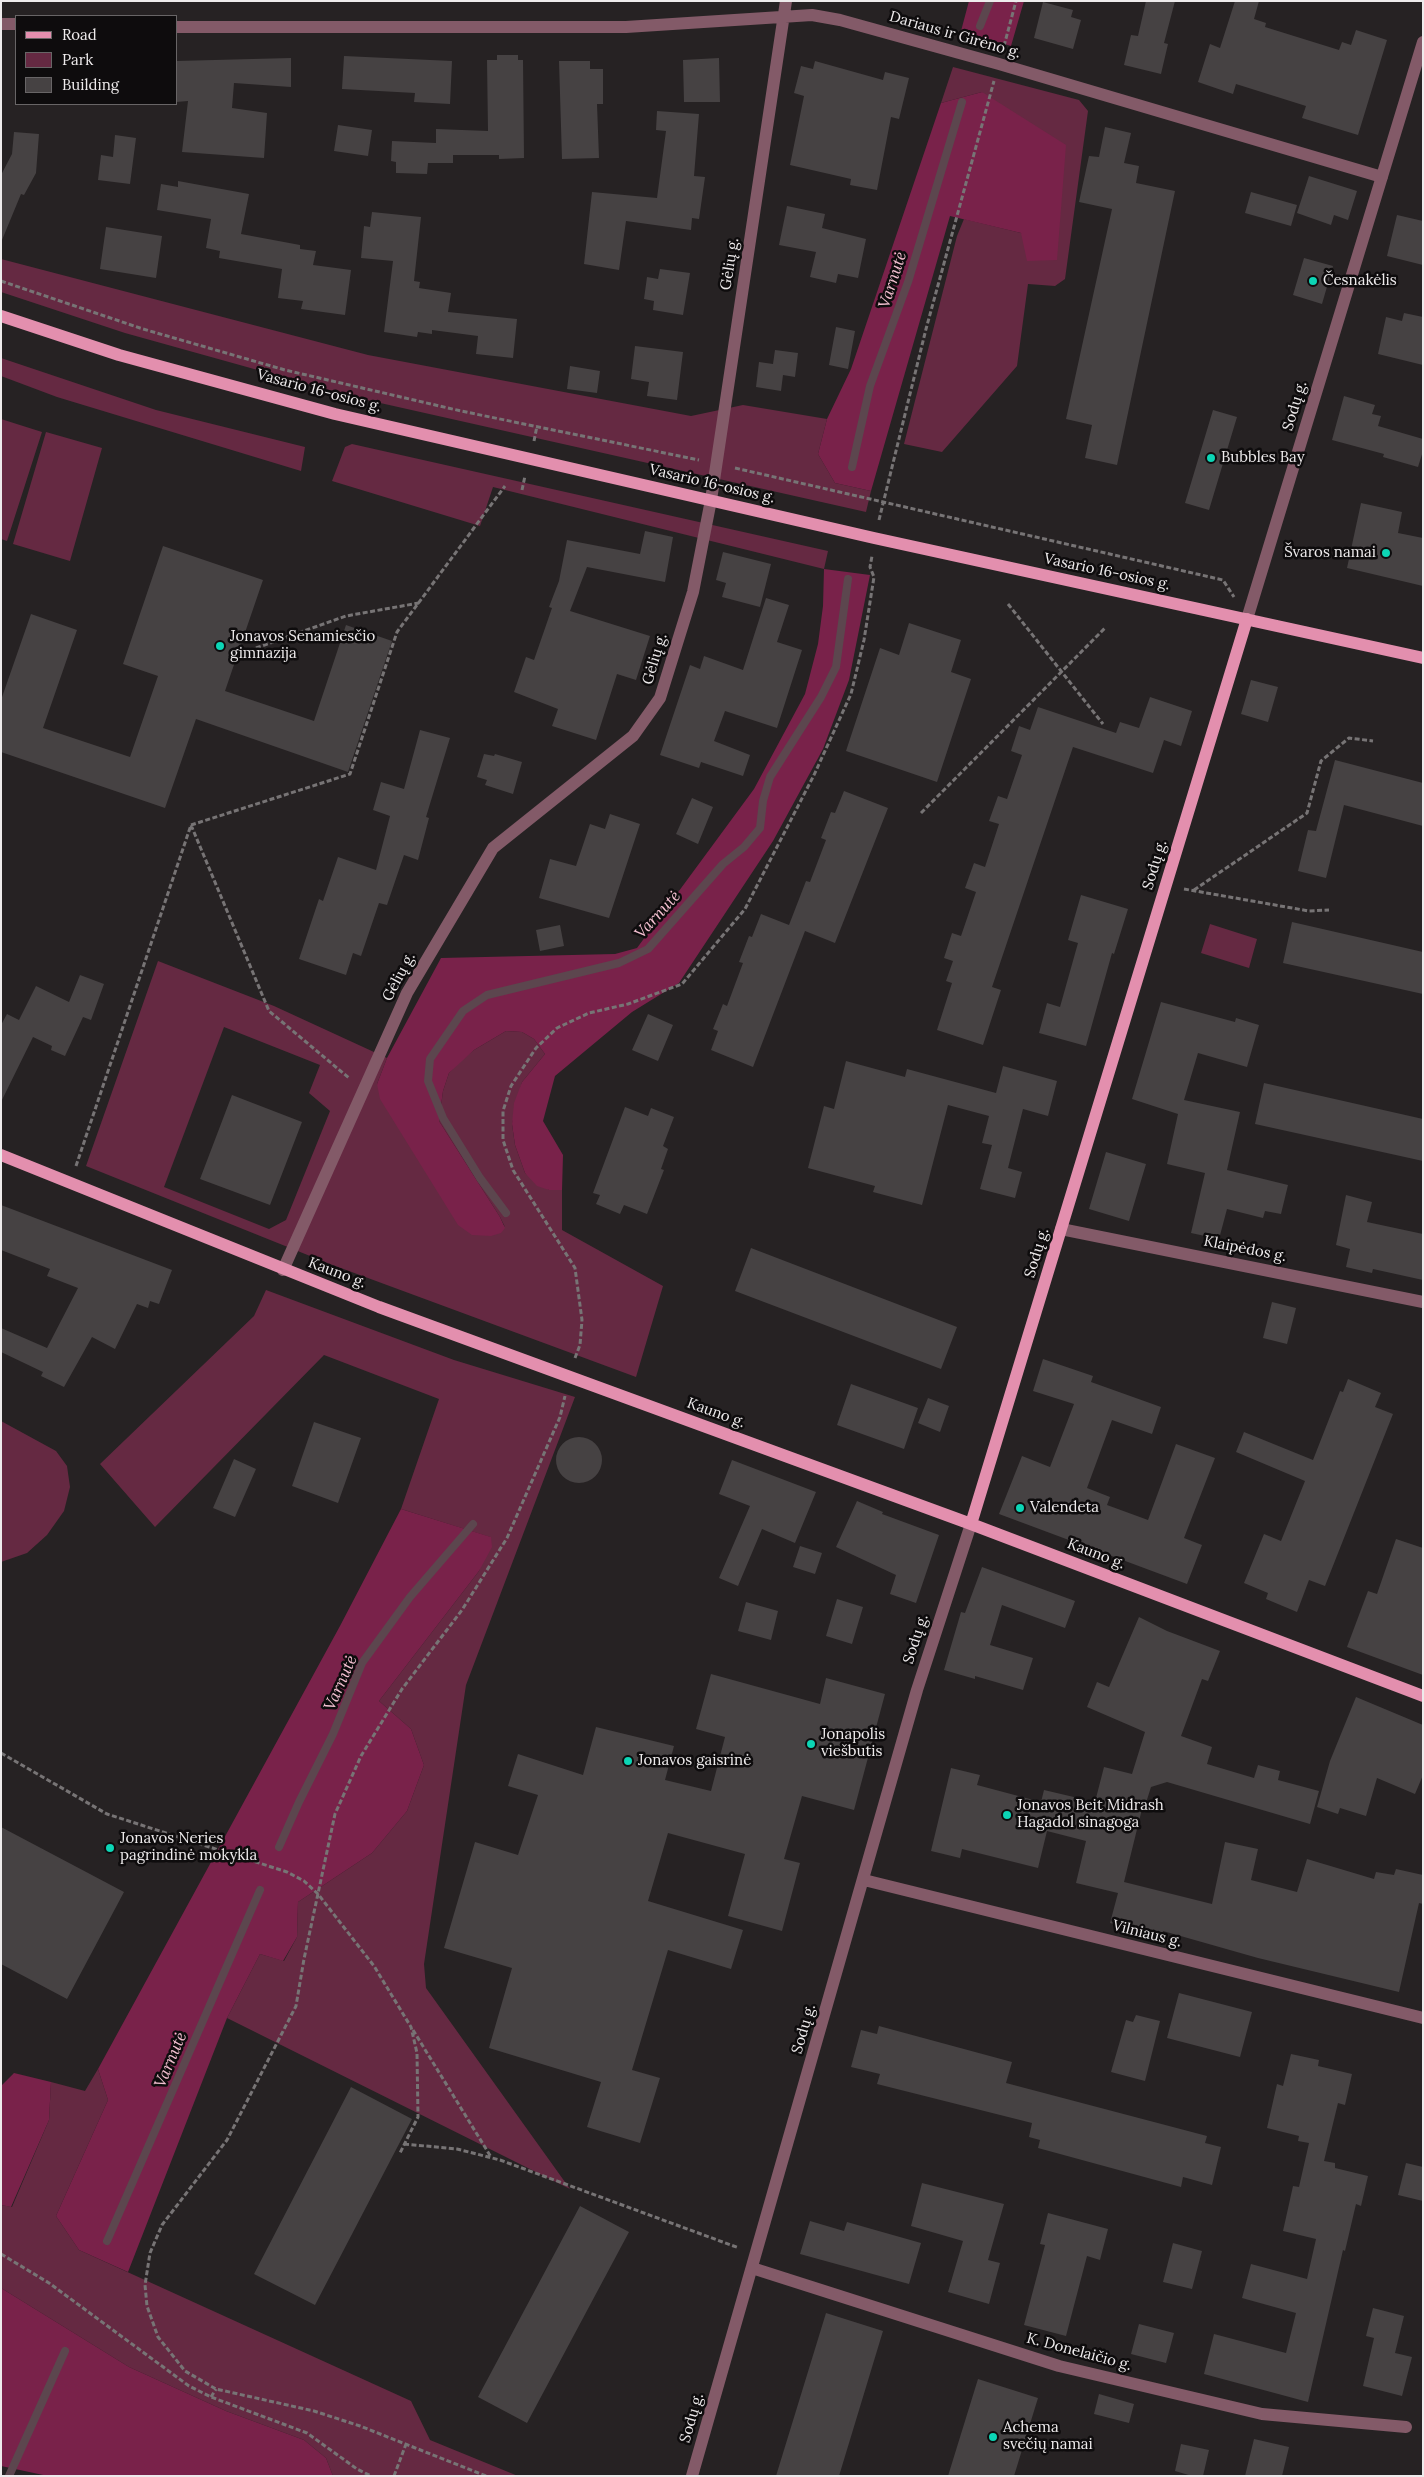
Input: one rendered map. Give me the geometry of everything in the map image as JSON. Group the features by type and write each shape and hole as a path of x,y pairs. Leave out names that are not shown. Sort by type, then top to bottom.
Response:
{"main road":[{"name":"Vasario 16-osios g.","path":"1,316 119,355 335,414 874,538 1423,658"},
{"name":"Sodų g.","path":"971,1524 1247,619"},
{"name":"Kauno g.","path":"1,1155 283,1270 971,1524 1423,1696"}],"street":[{"name":"Gėlių g.","path":"283,1270 407,993 494,848 632,736 660,698 693,592 711,500 786,1"},
{"name":"Dariaus ir Girėno g.","path":"178,27 626,27 812,15 840,20 998,64 1382,177"},
{"path":"1,24 15,24"},
{"name":"Sodų g.","path":"1247,619 1423,42"},
{"name":"Klaipėdos g.","path":"1061,1229 1423,1302"},
{"name":"Sodų g.","path":"692,2476 864,1880 916,1690 971,1524"},
{"name":"Vilniaus g.","path":"864,1880 1423,2018"},
{"name":"K. Donelaičio g.","path":"752,2268 1069,2368 1262,2414 1406,2427"}],"path":[{"path":"486,2476 406,2444 314,2411 216,2389 185,2371 158,2337 147,2306 145,2285 150,2253 162,2225 227,2140 296,2006 335,1814 361,1756 402,1690 462,1610 507,1538 560,1417 569,1376 580,1345 582,1320 575,1268 513,1170 503,1140 503,1111 511,1086 536,1048 557,1028 589,1013 628,1004 682,984 745,909 814,775 851,694 864,640 874,577 870,567 874,538 926,330 1016,1"},
{"path":"1,281 143,329 285,370 461,411 717,464 1223,580 1247,619"},
{"path":"190,825 350,774 397,632 505,486"},
{"path":"256,648 346,616 419,603"},
{"path":"1008,604 1103,724"},
{"path":"921,813 1105,628"},
{"path":"1194,890 1307,813 1321,761 1349,738 1373,741"},
{"path":"190,825 268,1011 363,1090"},
{"path":"71,1184 190,825"},
{"path":"1166,886 1309,911 1329,910"},
{"path":"1,1753 107,1814 273,1867 304,1881 318,1894 374,1966 492,2158"},
{"path":"400,2153 418,2117 417,2053 411,2028"},
{"path":"404,2144 457,2149 492,2158 756,2255"},
{"path":"1,2254 49,2283 189,2386 211,2397 307,2433 371,2476"},
{"path":"211,2397 216,2389"},
{"path":"394,2476 406,2444"}],"green space":[{"path":"953,67 1079,100 1088,111 1065,279 1055,286 1028,284 1017,366 942,452 904,444 957,236 964,219 1021,233 1056,260 982,92 941,103"},
{"path":"1,259 368,355 691,416 743,405 827,419 818,454 835,483 871,491 866,512 358,398 125,333 1,292"},
{"path":"1,358 156,410 305,447 301,471 57,397 1,376"},
{"path":"1,419 42,432 7,541 1,539"},
{"path":"46,432 102,448 70,561 13,544"},
{"path":"352,444 828,551 824,569 493,487 480,526 332,481 345,447"},
{"path":"1210,924 1257,939 1249,968 1201,953"},
{"path":"158,961 274,1006 387,1058 377,1084 505,1227 439,1121 443,1091 449,1073 458,1063 474,1050 506,1031 522,1032 534,1039 545,1054 522,1082 512,1124 515,1145 525,1173 549,1190 562,1190 562,1230 663,1286 636,1377 330,1264 86,1166","holes":["224,1027 320,1065 309,1093 330,1111 286,1220 269,1229 164,1187"]},
{"path":"266,1290 454,1360 575,1397 466,1685 424,1964 426,1988 570,2189 227,2018 260,1954 284,1961 297,1937 298,1902 372,1853 407,1811 424,1765 411,1729 379,1701 479,1571 490,1537 401,1509 439,1399 324,1355 155,1527 100,1464 254,1316"},
{"path":"1,1421 56,1451 67,1466 70,1487 64,1511 47,1535 27,1553 1,1562"},
{"path":"98,2069 108,2100 56,2216 79,2250 411,2401 430,2440 518,2476 333,2476 326,2458 304,2440 226,2411 129,2367 1,2288 1,2205 12,2207 49,2120 51,2082 85,2091"}],"shaded area":[{"path":"969,1 1024,1 1011,46 961,31"},
{"path":"982,92 1066,145 1057,260 1027,261 1021,233 950,216 871,491 835,483 818,454 827,419 851,369 941,103"},
{"path":"824,569 870,575 849,680 823,749 773,841 679,983 632,1012 555,1076 543,1121 563,1155 562,1190 549,1190 537,1186 525,1173 515,1145 512,1124 514,1103 522,1082 545,1054 534,1039 522,1032 506,1031 474,1050 449,1073 443,1091 439,1121 500,1217 505,1228 501,1233 491,1236 472,1235 458,1225 380,1099 377,1084 387,1058 441,958 615,954 637,948 754,789 805,694 818,644 823,606"},
{"path":"401,1509 491,1537 492,1547 479,1571 379,1701 411,1729 424,1765 407,1811 372,1853 298,1902 297,1937 283,1961 260,1954 227,2018 128,2272 79,2250 56,2216 108,2100 98,2069 340,1626"},
{"path":"14,2073 51,2082 49,2120 11,2207 1,2205 1,2086"},
{"path":"1,2288 129,2367 226,2411 304,2440 326,2458 333,2476 48,2476 1,2466"}],"building":[{"path":"1146,1 1175,1 1164,43 1168,44 1161,74 1124,65 1131,35 1138,36"},
{"path":"1235,1 1259,1 1254,19 1266,23 1265,27 1339,50 1342,42 1351,45 1356,30 1387,40 1358,135 1302,118 1306,106 1236,84 1233,94 1198,82 1210,44 1220,48"},
{"path":"1043,2 1073,10 1071,17 1081,20 1073,49 1034,38"},
{"path":"497,55 518,55 518,60 523,60 524,158 499,159 499,155 453,155 453,163 428,163 427,174 396,173 396,162 391,161 392,141 436,143 436,129 488,131 487,60 497,60"},
{"path":"344,56 452,61 450,104 414,102 415,93 342,89"},
{"path":"291,58 291,87 234,83 232,108 267,113 264,158 182,152 188,101 178,102 178,61"},
{"path":"719,58 720,102 684,102 683,60"},
{"path":"559,61 590,61 590,69 603,69 603,104 597,104 599,158 562,159"},
{"path":"815,61 883,80 885,72 909,78 899,119 891,117 877,190 850,185 851,179 790,165 804,96 794,93 801,66 813,69"},
{"path":"657,111 699,114 694,176 705,177 699,219 692,218 691,230 626,221 619,270 584,264 592,192 657,198 666,131 656,130"},
{"path":"338,125 372,130 368,156 334,151"},
{"path":"1105,127 1131,133 1124,163 1139,166 1136,183 1175,191 1117,465 1085,458 1092,425 1066,419 1112,209 1079,202 1089,156 1099,157"},
{"path":"14,132 39,134 36,173 24,195 21,194 2,240 1,175 12,154"},
{"path":"115,135 136,138 130,184 98,180 101,155 113,157"},
{"path":"1309,176 1357,191 1348,220 1334,215 1331,225 1297,213"},
{"path":"178,181 249,194 241,234 300,245 300,249 316,251 313,265 351,270 345,315 301,309 303,301 278,298 282,269 219,258 220,251 206,248 211,219 157,210 161,184 178,187"},
{"path":"1251,192 1297,205 1291,226 1245,213"},
{"path":"787,206 825,214 822,228 866,239 858,278 838,274 836,283 810,277 816,252 779,245"},
{"path":"372,212 421,217 414,281 420,282 419,288 451,293 448,312 517,319 513,358 476,354 478,336 432,330 432,334 418,332 417,337 384,332 393,261 361,258 364,226 370,227"},
{"path":"1397,215 1423,221 1423,265 1387,256"},
{"path":"106,227 162,236 156,278 100,269"},
{"name":"Česnakėlis","path":"1304,258 1333,266 1322,304 1293,295"},
{"path":"660,269 690,273 683,315 653,310 654,301 644,299 647,277 658,279"},
{"path":"1404,313 1423,317 1423,365 1378,354 1386,317 1402,321"},
{"path":"836,327 855,331 848,369 829,365"},
{"path":"635,346 683,352 677,400 647,396 649,382 631,379"},
{"path":"775,350 798,353 795,377 783,375 781,391 756,387 759,362 773,364"},
{"path":"570,366 600,371 597,393 567,389"},
{"path":"1344,396 1375,405 1372,414 1381,416 1378,426 1423,439 1423,451 1418,467 1383,457 1384,454 1332,440"},
{"name":"Bubbles Bay","path":"1213,410 1237,417 1209,510 1185,503"},
{"name":"Švaros namai","path":"1361,503 1402,512 1398,533 1423,538 1423,586 1347,568"},
{"path":"645,531 673,537 665,582 587,567 570,611 650,636 636,680 617,674 596,740 552,726 558,709 514,692 526,657 534,660 552,608 549,607 559,581 567,540 640,554"},
{"path":"163,546 263,580 225,691 314,721 346,625 392,641 348,772 196,719 165,808 1,752 1,700 31,614 77,630 43,728 130,757 158,676 123,664"},
{"path":"723,552 771,564 760,607 722,597 726,583 716,580"},
{"path":"766,598 789,605 777,642 802,650 777,728 725,711 714,741 750,755 743,776 701,762 699,768 660,755 690,665 700,669 704,656 743,670"},
{"path":"909,623 961,640 951,672 971,679 937,782 846,751 880,648 899,655"},
{"path":"1251,680 1278,687 1268,722 1241,714"},
{"path":"1150,697 1192,711 1181,746 1164,740 1153,773 1073,747 992,987 1001,990 983,1045 937,1030 952,983 946,981 953,961 944,958 952,933 961,936 976,892 965,888 974,863 985,867 999,824 989,821 998,796 1007,799 1022,755 1011,751 1019,726 1030,730 1038,707 1116,733 1120,722 1139,728"},
{"path":"420,730 450,738 426,817 429,818 418,860 404,855 387,905 379,903 361,956 353,953 346,975 299,959 319,899 323,901 338,857 376,870 390,816 373,810 381,782 404,789"},
{"path":"484,754 494,756 495,754 522,762 513,794 485,785 487,780 477,777"},
{"path":"1335,760 1423,783 1423,826 1344,805 1326,878 1298,871 1308,830 1316,831"},
{"path":"844,791 888,808 835,943 805,931 753,1067 711,1050 718,1031 713,1029 723,1004 727,1006 743,963 739,962 749,936 752,937 761,914 789,925 806,881 810,882 826,840 821,838 831,812 835,813"},
{"path":"692,798 713,807 698,844 676,834"},
{"path":"610,814 640,824 609,918 539,898 550,859 576,866 590,824 605,829"},
{"path":"1081,895 1128,909 1114,954 1112,953 1086,1046 1039,1033 1047,1003 1060,1007 1078,943 1068,940"},
{"path":"1292,922 1423,952 1423,994 1283,963"},
{"path":"560,925 564,946 540,951 536,930"},
{"path":"80,975 104,984 91,1020 83,1017 65,1056 51,1050 52,1046 33,1037 1,1102 1,1025 7,1014 19,1020 36,986 69,1002"},
{"path":"1161,1002 1235,1022 1236,1018 1259,1025 1247,1067 1198,1053 1184,1100 1240,1112 1227,1170 1288,1185 1281,1214 1265,1211 1263,1218 1227,1209 1219,1239 1191,1233 1205,1173 1167,1164 1178,1114 1132,1099"},
{"path":"648,1014 673,1025 658,1061 632,1050"},
{"path":"846,1061 905,1077 907,1069 996,1093 1003,1066 1057,1081 1048,1116 1023,1109 1008,1168 1022,1172 1015,1198 980,1189 992,1145 982,1143 989,1116 948,1105 922,1205 873,1192 875,1186 808,1168 824,1106 834,1109"},
{"path":"1264,1083 1423,1119 1423,1161 1255,1124"},
{"path":"232,1095 302,1122 270,1205 200,1179"},
{"path":"625,1107 648,1116 651,1108 674,1117 663,1146 668,1149 661,1169 664,1170 647,1214 624,1205 620,1214 596,1204 600,1195 593,1193"},
{"path":"1106,1152 1146,1164 1129,1221 1089,1209"},
{"path":"1346,1195 1372,1202 1367,1222 1423,1234 1423,1280 1373,1269 1372,1273 1346,1267 1350,1249 1336,1245"},
{"path":"1,1205 172,1270 159,1304 150,1301 148,1308 137,1304 115,1349 92,1337 64,1387 41,1376 43,1372 1,1352 1,1328 47,1348 78,1288 47,1276 50,1269 1,1250"},
{"path":"751,1248 957,1327 941,1369 735,1291"},
{"path":"1272,1302 1296,1308 1287,1344 1263,1338"},
{"path":"1043,1359 1093,1376 1091,1382 1161,1407 1152,1434 1112,1420 1087,1488 1110,1497 1107,1505 1148,1520 1176,1444 1215,1458 1184,1538 1202,1545 1187,1584 999,1514 1022,1456 1050,1467 1074,1404 1033,1391"},
{"path":"1348,1379 1381,1393 1375,1407 1393,1414 1325,1586 1309,1580 1297,1612 1266,1599 1268,1593 1244,1583 1264,1534 1281,1541 1305,1481 1236,1452 1244,1432 1313,1460 1340,1391 1343,1392"},
{"path":"851,1384 918,1408 904,1449 837,1425"},
{"path":"928,1398 949,1406 940,1432 918,1423"},
{"path":"314,1422 361,1438 338,1503 292,1486"},
{"path":"575,1437 583,1437 592,1441 598,1447 602,1460 598,1473 592,1479 583,1483 575,1483 566,1479 560,1473 556,1464 556,1456 560,1447 566,1441"},
{"path":"234,1459 256,1469 235,1517 213,1508"},
{"path":"732,1460 816,1492 795,1543 762,1529 738,1586 719,1578 750,1506 719,1494"},
{"path":"857,1501 883,1512 882,1514 939,1535 916,1603 890,1594 896,1575 836,1547"},
{"path":"1396,1539 1423,1548 1423,1675 1347,1647 1368,1591 1377,1594"},
{"path":"800,1546 822,1553 815,1574 793,1567"},
{"path":"982,1567 1075,1601 1065,1628 1002,1605 990,1645 1033,1658 1023,1690 975,1676 975,1679 944,1670 961,1612 965,1613"},
{"path":"837,1599 863,1607 852,1644 826,1636"},
{"path":"746,1602 778,1611 771,1640 738,1631"},
{"path":"1139,1617 1167,1631 1220,1651 1208,1681 1202,1679 1181,1736 1212,1747 1207,1764 1254,1778 1258,1765 1280,1771 1278,1780 1319,1791 1310,1824 1167,1782 1151,1787 1145,1806 1143,1805 1124,1882 1212,1904 1225,1842 1258,1849 1251,1880 1297,1892 1307,1859 1374,1879 1376,1872 1394,1875 1396,1869 1423,1875 1423,1904 1419,1903 1399,1992 1258,1958 1163,1931 1162,1936 1110,1923 1118,1893 1076,1883 1086,1841 1047,1831 1038,1868 962,1849 960,1858 931,1851 951,1768 980,1775 977,1785 1041,1802 1044,1790 1095,1802 1104,1767 1132,1774 1145,1732 1087,1707 1097,1682 1109,1687"},
{"path":"711,1674 820,1704 826,1678 885,1694 854,1810 802,1796 784,1859 800,1863 782,1931 728,1916 745,1854 668,1833 648,1901 743,1930 731,1969 668,1950 632,2070 660,2078 640,2143 587,2127 601,2082 489,2048 512,1968 444,1948 475,1842 518,1855 538,1795 508,1786 518,1754 583,1775 596,1727 674,1746 665,1780 711,1791 725,1737 696,1729"},
{"path":"1356,1697 1423,1725 1423,1775 1415,1794 1377,1778 1366,1816 1340,1808 1338,1814 1317,1807 1330,1761"},
{"path":"1,1827 124,1892 67,1999 1,1964"},
{"path":"1179,1993 1252,2012 1240,2057 1167,2038"},
{"path":"1136,2015 1160,2021 1145,2081 1111,2072 1126,2020 1133,2022"},
{"path":"879,2026 1012,2062 1006,2083 1207,2136 1205,2143 1221,2147 1212,2185 1183,2177 1181,2187 1038,2148 1040,2140 1029,2137 1032,2123 877,2084 880,2074 851,2067 861,2030 877,2034"},
{"path":"1291,2054 1319,2060 1318,2066 1352,2074 1345,2105 1338,2103 1324,2161 1335,2163 1335,2168 1368,2176 1361,2206 1356,2204 1345,2251 1343,2250 1308,2402 1204,2374 1214,2334 1286,2353 1296,2313 1242,2298 1251,2264 1307,2279 1316,2239 1283,2231 1293,2186 1299,2187 1309,2143 1298,2141 1299,2136 1267,2128 1277,2084 1283,2086"},
{"path":"351,2087 412,2119 315,2305 254,2274"},
{"path":"1406,2163 1423,2167 1423,2201 1398,2195"},
{"path":"922,2183 1004,2204 988,2260 1000,2263 989,2304 948,2292 963,2241 911,2226"},
{"path":"580,2206 629,2232 527,2423 478,2397"},
{"path":"1048,2213 1108,2229 1100,2260 1087,2256 1066,2336 1024,2325 1045,2245 1040,2244"},
{"path":"810,2221 844,2231 847,2222 921,2243 909,2284 800,2254"},
{"path":"1173,2243 1202,2251 1192,2289 1163,2282"},
{"path":"1373,2308 1404,2316 1395,2353 1412,2357 1402,2396 1363,2386 1374,2338 1366,2336"},
{"path":"826,2313 883,2331 839,2476 776,2476"},
{"path":"1139,2324 1174,2333 1166,2363 1131,2354"},
{"name":"Achema svečių namai","path":"978,2379 1038,2398 1014,2476 948,2476"},
{"path":"1099,2394 1134,2404 1129,2423 1094,2414"},
{"path":"1254,2439 1289,2447 1282,2476 1245,2476"},
{"path":"1181,2444 1209,2450 1203,2476 1192,2476 1175,2471"}],"waterway":[{"name":"Varnutė","path":"980,26 990,1"},
{"name":"Varnutė","path":"852,467 870,386 908,282 962,102"},
{"name":"Varnutė","path":"506,1213 480,1178 443,1118 428,1081 430,1059 463,1011 487,995 619,963 648,949 723,864 744,847 760,828 763,801 770,777 821,697 836,667 848,579"},
{"name":"Varnutė","path":"279,1847 333,1734 362,1663 410,1597 473,1524"},
{"name":"Varnutė","path":"107,2241 260,1890"},
{"name":"Varnutė","path":"9,2476 65,2351"}],"place":[{"name":"Česnakėlis","path":"1313,281"},
{"name":"Bubbles Bay","path":"1211,458"},
{"name":"Švaros namai","path":"1386,553"},
{"name":"Jonavos Senamiesčio gimnazija","path":"220,646"},
{"name":"Valendeta","path":"1020,1508"},
{"name":"Jonapolis viešbutis","path":"811,1744"},
{"name":"Jonavos gaisrinė","path":"628,1761"},
{"name":"Jonavos Beit Midrash Hagadol sinagoga","path":"1007,1815"},
{"name":"Jonavos Neries pagrindinė mokykla","path":"110,1848"},
{"name":"Achema svečių namai","path":"993,2437"}]}
